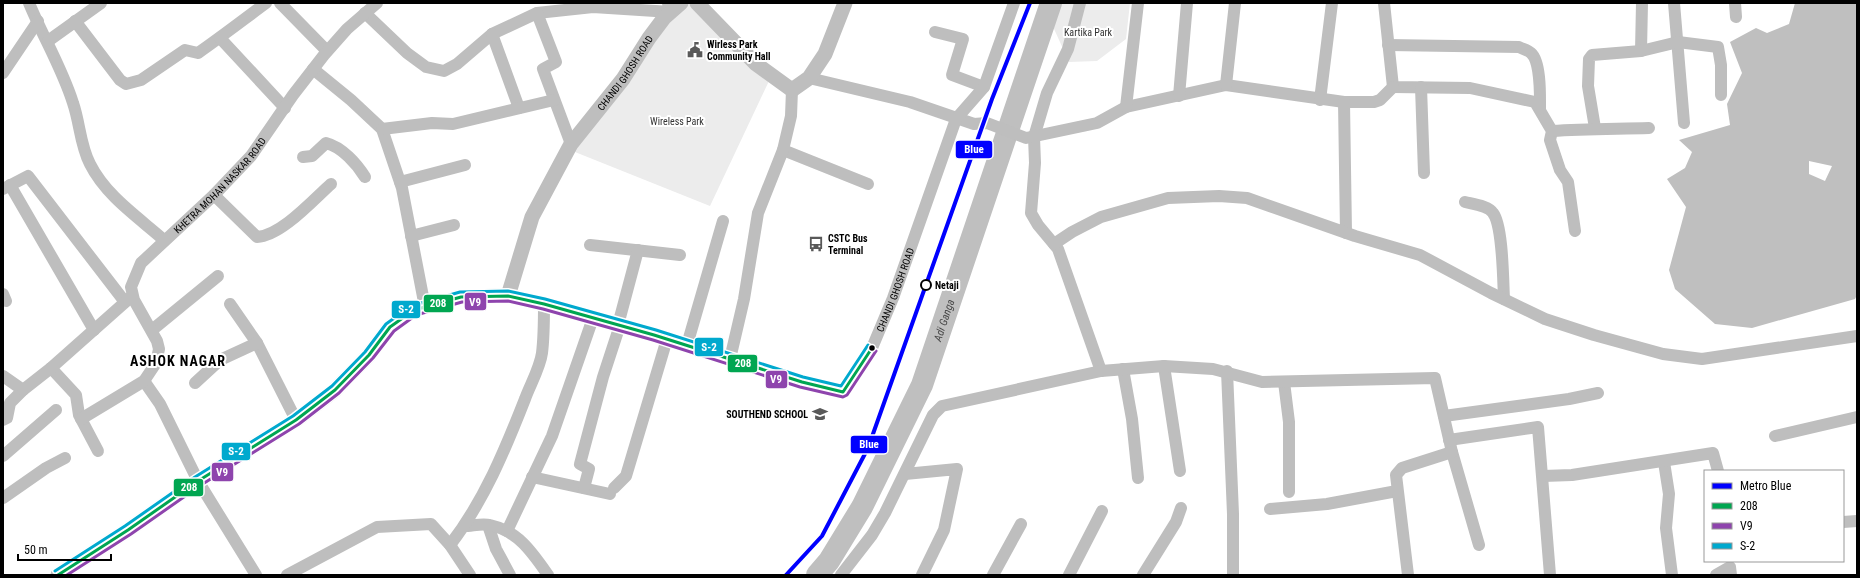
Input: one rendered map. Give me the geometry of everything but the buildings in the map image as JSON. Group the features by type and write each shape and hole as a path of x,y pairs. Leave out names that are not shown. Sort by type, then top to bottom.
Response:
{"street":[{"path":"29,3 48,41 74,105 81,140 90,165 107,189 164,240"},
{"path":"48,41 101,3"},
{"path":"75,21 120,80 126,84 141,80 185,50 198,52 220,38 228,30 266,3"},
{"path":"280,3 327,51"},
{"name":"KHETRA MOHAN NASKAR ROAD","path":"129,299 131,287 141,263 214,195 251,156 327,51 347,29 377,3"},
{"path":"697,3 756,64 792,90"},
{"path":"792,90 809,78 825,54 846,3"},
{"path":"956,119 984,87 1014,3"},
{"path":"1080,3 1068,48 1047,93 1030,138 1035,163 1031,213 1056,247 1102,371"},
{"path":"1126,107 1138,3"},
{"path":"1179,96 1187,3"},
{"path":"1226,85 1235,3"},
{"path":"1320,100 1332,3"},
{"path":"1384,3 1393,87"},
{"path":"1641,51 1642,3"},
{"path":"1674,3 1684,123"},
{"path":"1735,3 1736,17"},
{"path":"366,13 407,53 426,67 444,71 457,64 492,34 537,13 593,7 673,6"},
{"name":"CHANDI GHOSH ROAD","path":"508,296 532,217 571,144 623,79 649,38 673,6"},
{"path":"537,13 556,62 543,68 571,144"},
{"path":"3,73 38,21"},
{"path":"935,32 963,39 952,75 984,87"},
{"path":"492,34 519,108"},
{"path":"220,38 285,108"},
{"path":"1594,128 1588,86 1590,56 1597,54 1641,51 1678,42 1718,47 1721,65 1722,95"},
{"path":"1388,45 1519,47 1531,53 1534,58 1539,78 1540,109"},
{"path":"313,69 351,100 382,129 400,182 425,307"},
{"path":"809,78 910,102 956,119 974,124 987,123 1030,138 1097,123 1126,107 1226,85 1320,100 1344,102 1374,102 1380,100 1393,87 1470,88 1535,102 1552,131 1550,140 1560,170 1568,182 1575,231"},
{"path":"1421,87 1424,173"},
{"path":"730,359 744,299 758,212 783,150 790,116 792,90"},
{"path":"382,129 432,123 453,124 554,100"},
{"path":"1344,102 1346,233"},
{"name":"CHANDI GHOSH ROAD","path":"58,575 128,530 198,481 296,420 335,390 369,355 390,327 414,310 461,297 508,296 544,304 687,345 802,382 843,392 872,348 893,298 956,119"},
{"path":"1552,131 1594,128 1612,130 1649,128"},
{"path":"303,157 312,156 326,143 333,145 358,165 366,177"},
{"path":"783,150 868,184"},
{"path":"400,182 465,165"},
{"path":"81,419 144,381 158,356 159,349 152,330 134,300 129,299 28,176 7,187 94,330"},
{"path":"214,195 257,237 265,237 293,217 331,184"},
{"path":"1056,247 1072,232 1101,217 1168,198 1194,196 1247,198 1346,233 1420,255 1546,319 1594,335 1663,354 1702,359 1857,336"},
{"path":"1465,202 1489,209 1493,212 1500,240 1504,299"},
{"path":"687,345 723,222"},
{"path":"411,236 454,225"},
{"path":"590,245 680,255"},
{"path":"584,488 589,469 580,464 603,377 619,325 638,250"},
{"path":"152,330 218,276"},
{"path":"3,420 7,418 10,403 23,390 52,368 129,299"},
{"path":"230,304 257,343 296,420"},
{"path":"450,545 464,526 503,454 542,354 544,304"},
{"path":"507,531 552,436 593,318"},
{"path":"532,477 584,488 612,491 626,476 667,339"},
{"path":"195,383 220,360 257,343"},
{"path":"1164,366 1180,471"},
{"path":"841,575 872,535 905,474 933,415 942,406 1102,371 1164,366 1227,371 1245,378 1262,382 1435,378 1451,446 1479,545"},
{"path":"52,368 76,394 81,419 98,451"},
{"path":"1123,369 1132,418 1138,478"},
{"path":"1227,371 1233,514 1233,575"},
{"path":"3,376 23,390"},
{"path":"144,381 160,404 198,481 256,575"},
{"path":"1284,382 1289,422 1289,492"},
{"path":"1444,416 1569,399 1598,393"},
{"path":"3,456 56,410"},
{"path":"1775,436 1857,417"},
{"path":"1408,575 1396,475 1402,468 1451,446 1538,427 1550,575"},
{"path":"1543,476 1572,475 1623,466 1664,462 1713,454 1718,470"},
{"path":"3,498 46,468 65,458"},
{"path":"1664,462 1669,494 1666,528 1672,575"},
{"path":"905,474 957,470 944,530 922,575"},
{"path":"1270,509 1327,504 1397,491"},
{"path":"1143,575 1176,522 1181,508"},
{"path":"1069,575 1102,511"},
{"path":"1844,522 1857,521"},
{"path":"287,575 377,527 432,524 450,545 470,575"},
{"path":"464,526 488,524 512,533 527,546 548,575"},
{"path":"488,524 496,549 510,575"},
{"path":"993,575 1021,524"},
{"path":"1716,575 1730,567 1731,575"}],"green space":[{"name":"Wireless Park","path":"687,3 690,3 769,81 710,206 570,150 665,21"},
{"name":"Kartika Park","path":"1055,3 1130,3 1126,39 1097,61 1069,62 1050,20"}],"shaded area":[{"path":"1795,3 1857,3 1857,295 1855,299 1752,328 1715,324 1675,289 1669,270 1686,207 1667,179 1685,168 1692,152 1679,140 1730,125 1727,104 1742,73 1730,42 1756,28 1767,33 1789,24","holes":["1809,161 1832,166 1825,181 1809,174"]}],"waterway":[{"name":"Adi Ganga","path":"817,575 829,561 862,507 922,385 1051,3"}],"metro line":[{"name":"Blue","path":"786,575 822,536 868,448 992,99 1030,3"}],"transit line":[{"name":"S-2","path":"55,571 125,526 195,477 293,416 332,386 365,352 386,324 411,306 460,292 508,291 545,299 656,330 803,377 841,386 868,345"},
{"name":"208","path":"58,575 128,530 198,481 296,420 335,390 369,355 390,327 414,310 461,297 508,296 544,304 654,335 802,382 843,392 872,348"},
{"name":"V9","path":"67,575 131,534 201,485 299,424 339,393 373,358 394,331 416,315 462,302 508,301 543,309 653,340 800,387 843,397 847,395 876,351"}],"place":[{"name":"Wirless Park Community Hall","path":"695,50"},
{"name":"CSTC Bus Terminal","path":"816,244"},
{"name":"Netaji","path":"926,285"},
{"name":"SOUTHEND SCHOOL","path":"820,414"}],"district":[{"name":"ASHOK NAGAR","path":"178,361"}]}
